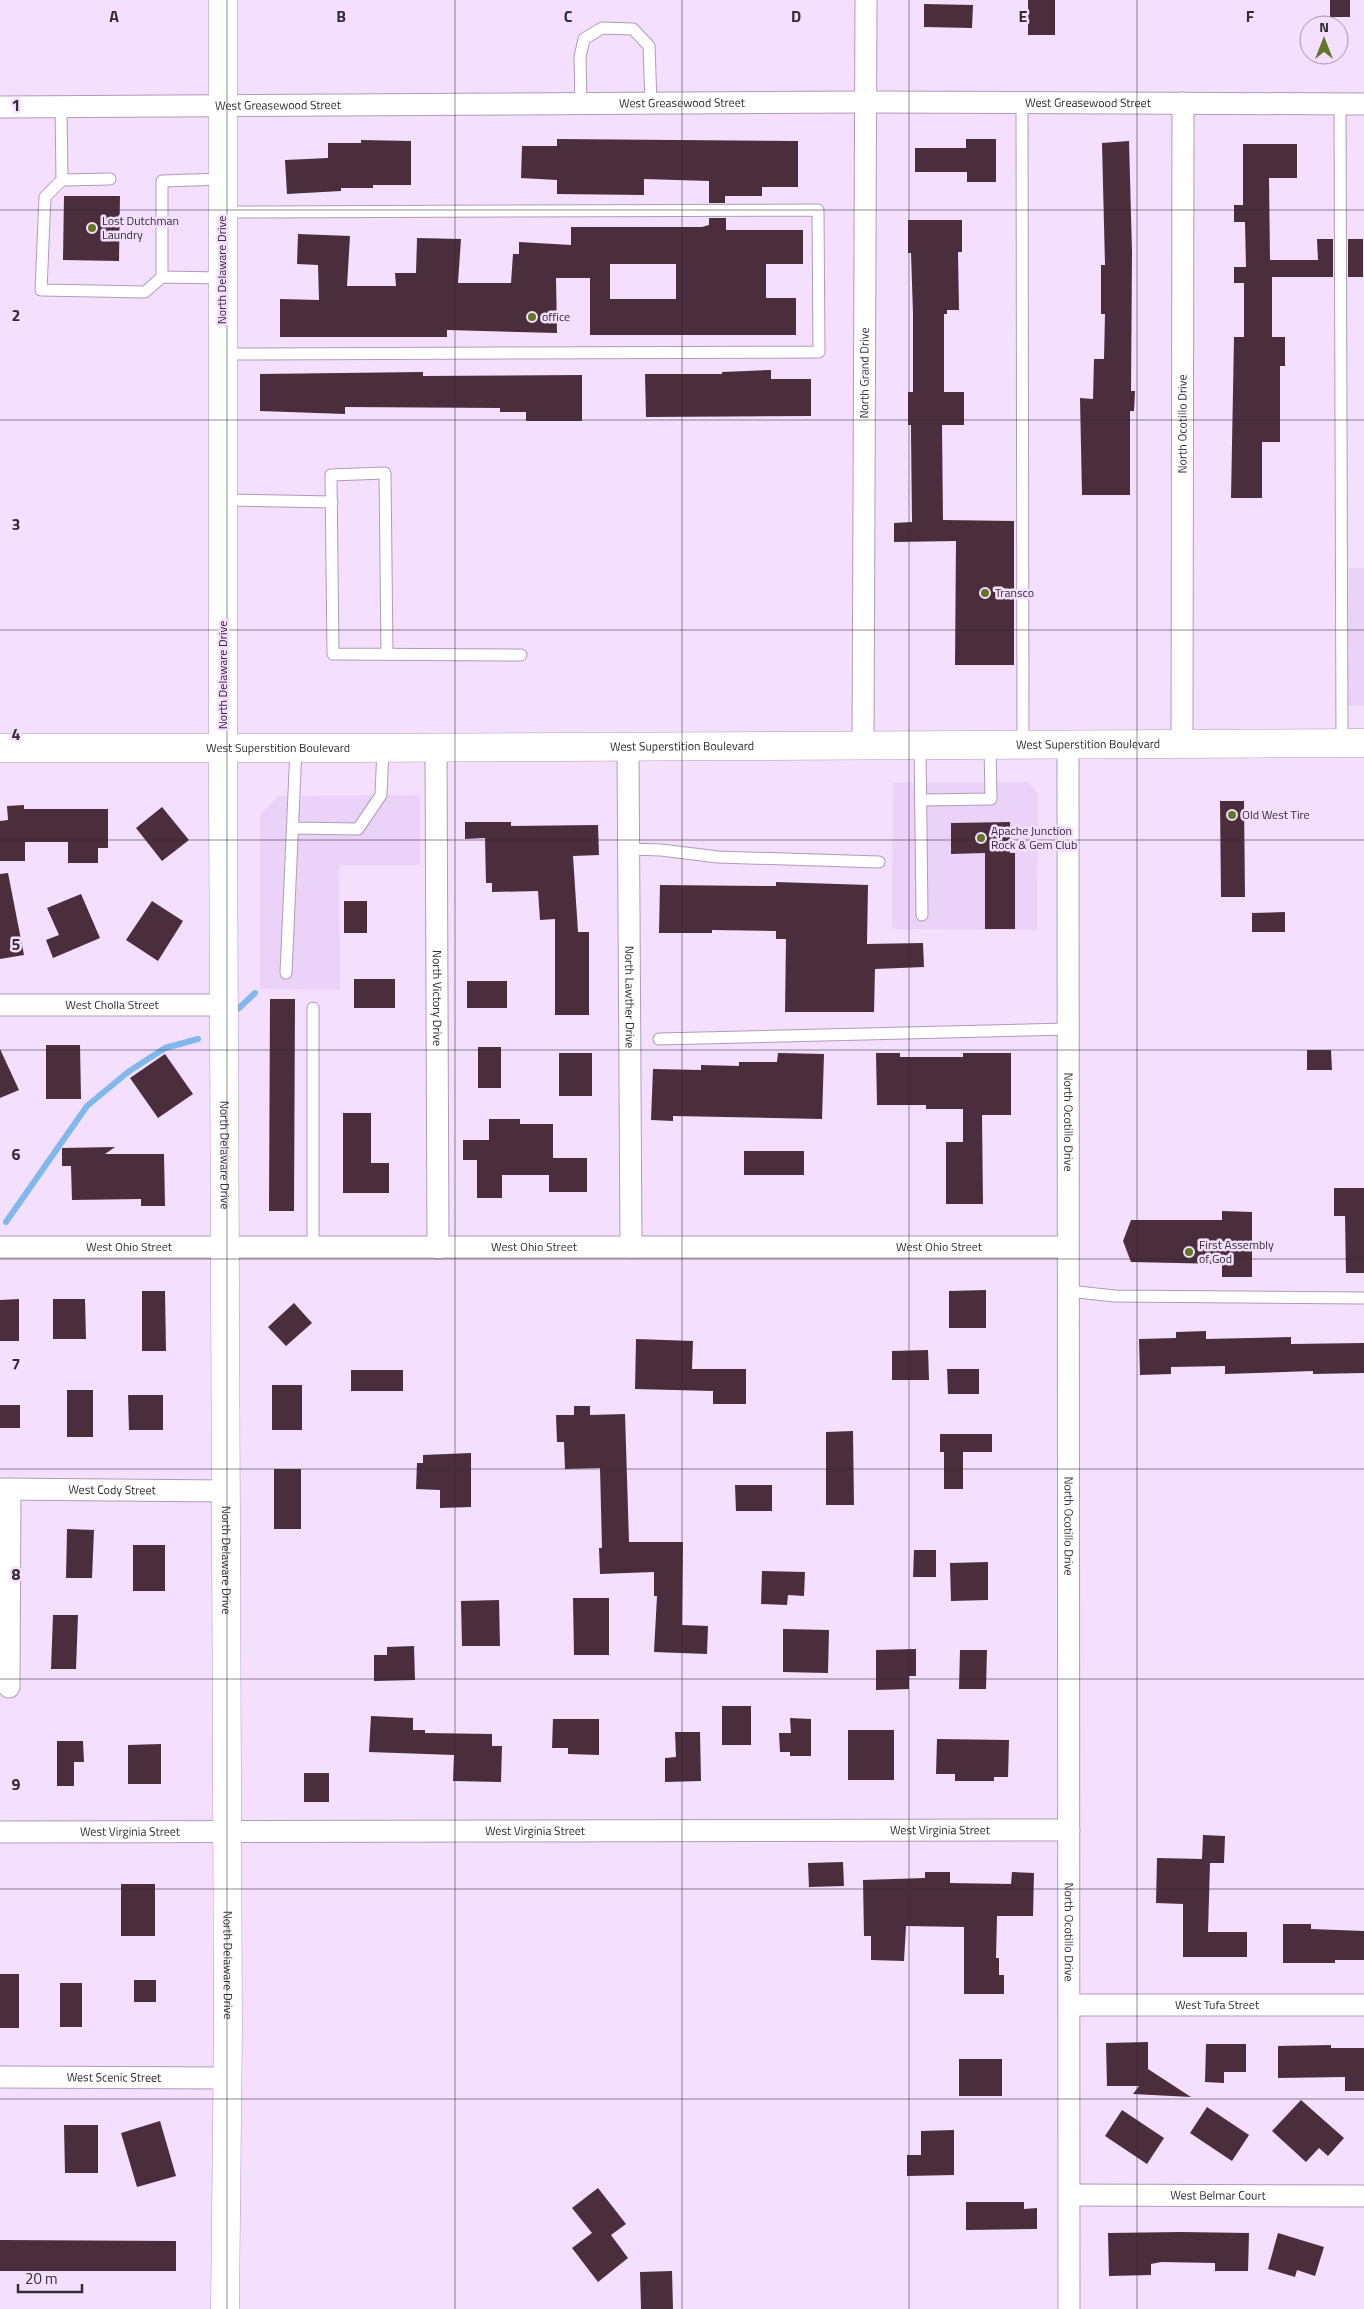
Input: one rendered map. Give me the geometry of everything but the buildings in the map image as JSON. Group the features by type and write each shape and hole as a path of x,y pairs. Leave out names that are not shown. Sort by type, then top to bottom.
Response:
{"street":[{"name":"North Delaware Drive","path":"223,0 222,354 227,2078 225,2309"},
{"name":"North Grand Drive","path":"863,745 866,0"},
{"name":"West Greasewood Street","path":"0,107 865,102 1364,104"},
{"name":"North Ocotillo Drive","path":"1182,744 1183,103"},
{"name":"West Superstition Boulevard","path":"0,748 436,748 1353,743"},
{"name":"North Ocotillo Drive","path":"1068,744 1070,2309"},
{"name":"North Lawther Drive","path":"628,747 631,1247"},
{"name":"North Victory Drive","path":"436,748 438,1248"},
{"name":"West Cholla Street","path":"0,1005 224,1005"},
{"name":"West Ohio Street","path":"0,1247 1068,1247"},
{"name":"West Cody Street","path":"5,1489 226,1490"},
{"path":"5,1489 9,1686"},
{"name":"West Virginia Street","path":"0,1832 1069,1830"},
{"name":"West Tufa Street","path":"1069,2005 1364,2005"},
{"name":"West Scenic Street","path":"0,2077 227,2078"},
{"name":"West Belmar Court","path":"1070,2195 1364,2196"}],"lane":[{"path":"581,104 580,57 584,40 602,28 633,29 649,46 651,103"},
{"path":"1022,103 1023,744"},
{"path":"1340,104 1353,743"},
{"path":"61,106 62,180"},
{"path":"162,278 162,180 223,179"},
{"path":"110,180 62,180 45,197 41,290 145,292 162,278 222,278"},
{"path":"222,212 818,210 819,352 222,354"},
{"path":"388,654 385,473 331,474 333,654 520,655"},
{"path":"223,500 332,502"},
{"path":"921,800 990,798 990,744"},
{"path":"920,745 922,915"},
{"path":"286,973 296,748"},
{"path":"293,828 358,829 381,795 383,748"},
{"path":"629,849 661,850 718,857 879,862"},
{"path":"313,1008 313,1247"},
{"path":"659,1039 1068,1029"},
{"path":"1068,1291 1115,1296 1364,1298"}],"shaded area":[{"path":"1349,568 1364,568 1364,706 1348,706"},
{"path":"1028,782 1038,793 1037,930 892,929 893,783"},
{"path":"420,795 420,865 339,865 340,990 260,989 260,815 278,796"}],"waterway":[{"path":"238,1009 255,993"},
{"path":"6,1222 87,1106 128,1072 165,1048 198,1039"}],"place":[{"name":"Lost Dutchman Laundry","path":"92,228"},
{"name":"office","path":"532,317"},
{"name":"Transco","path":"985,593"},
{"name":"Old West Tire","path":"1232,815"},
{"name":"Apache Junction Rock & Gem Club","path":"981,838"},
{"name":"First Assembly of God","path":"1189,1252"}]}
